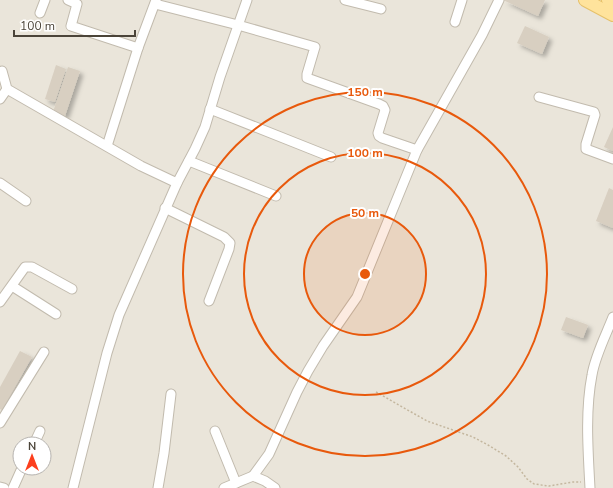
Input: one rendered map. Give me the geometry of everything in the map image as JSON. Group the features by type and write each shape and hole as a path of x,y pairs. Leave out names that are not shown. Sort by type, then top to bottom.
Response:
{"main road":[{"path":"585,0 613,14"},
{"path":"608,0 613,3"}],"street":[{"path":"40,13 45,0"},
{"path":"68,0 77,4 71,26 138,48"},
{"path":"73,488 107,353 119,315 165,208 205,127 220,77 247,0"},
{"path":"345,0 381,9"},
{"path":"455,22 462,0"},
{"path":"224,488 253,476 268,454 308,371 323,346 357,297 417,150 482,35 499,0"},
{"path":"107,146 138,48 156,2 315,47 307,78 379,104 385,110 378,133 379,136 417,150"},
{"path":"2,72 7,89 141,166 177,183"},
{"path":"0,99 7,89"},
{"path":"539,97 594,112 595,115 586,144 586,149 613,158"},
{"path":"210,109 331,157"},
{"path":"189,161 276,196"},
{"path":"0,183 26,201"},
{"path":"165,208 224,237 230,243 209,300"},
{"path":"0,302 25,267 32,267 72,289"},
{"path":"12,286 56,314"},
{"path":"589,485 589,397 592,373 600,348 613,317"},
{"path":"0,423 44,352"},
{"path":"158,488 171,394"},
{"path":"38,436 40,431"},
{"path":"215,431 236,483"},
{"path":"13,488 18,476"},
{"path":"253,476 265,480 275,488"},
{"path":"0,486 4,488"}],"path":[{"path":"376,392 427,421 488,445 506,456 518,467 527,479 534,484 549,486 573,482 589,485"}],"shaded area":[{"path":"0,0 613,0 613,488 0,488"}],"building":[{"path":"503,0 545,0 538,16"},
{"path":"525,26 549,37 542,54 517,43"},
{"path":"56,65 66,69 55,102 45,99"},
{"path":"68,67 80,71 65,116 53,112"},
{"path":"613,127 613,151 604,147"},
{"path":"609,188 613,190 613,228 596,221"},
{"path":"566,317 588,325 583,338 561,330"},
{"path":"20,351 32,357 2,410 0,409 0,387"}]}
